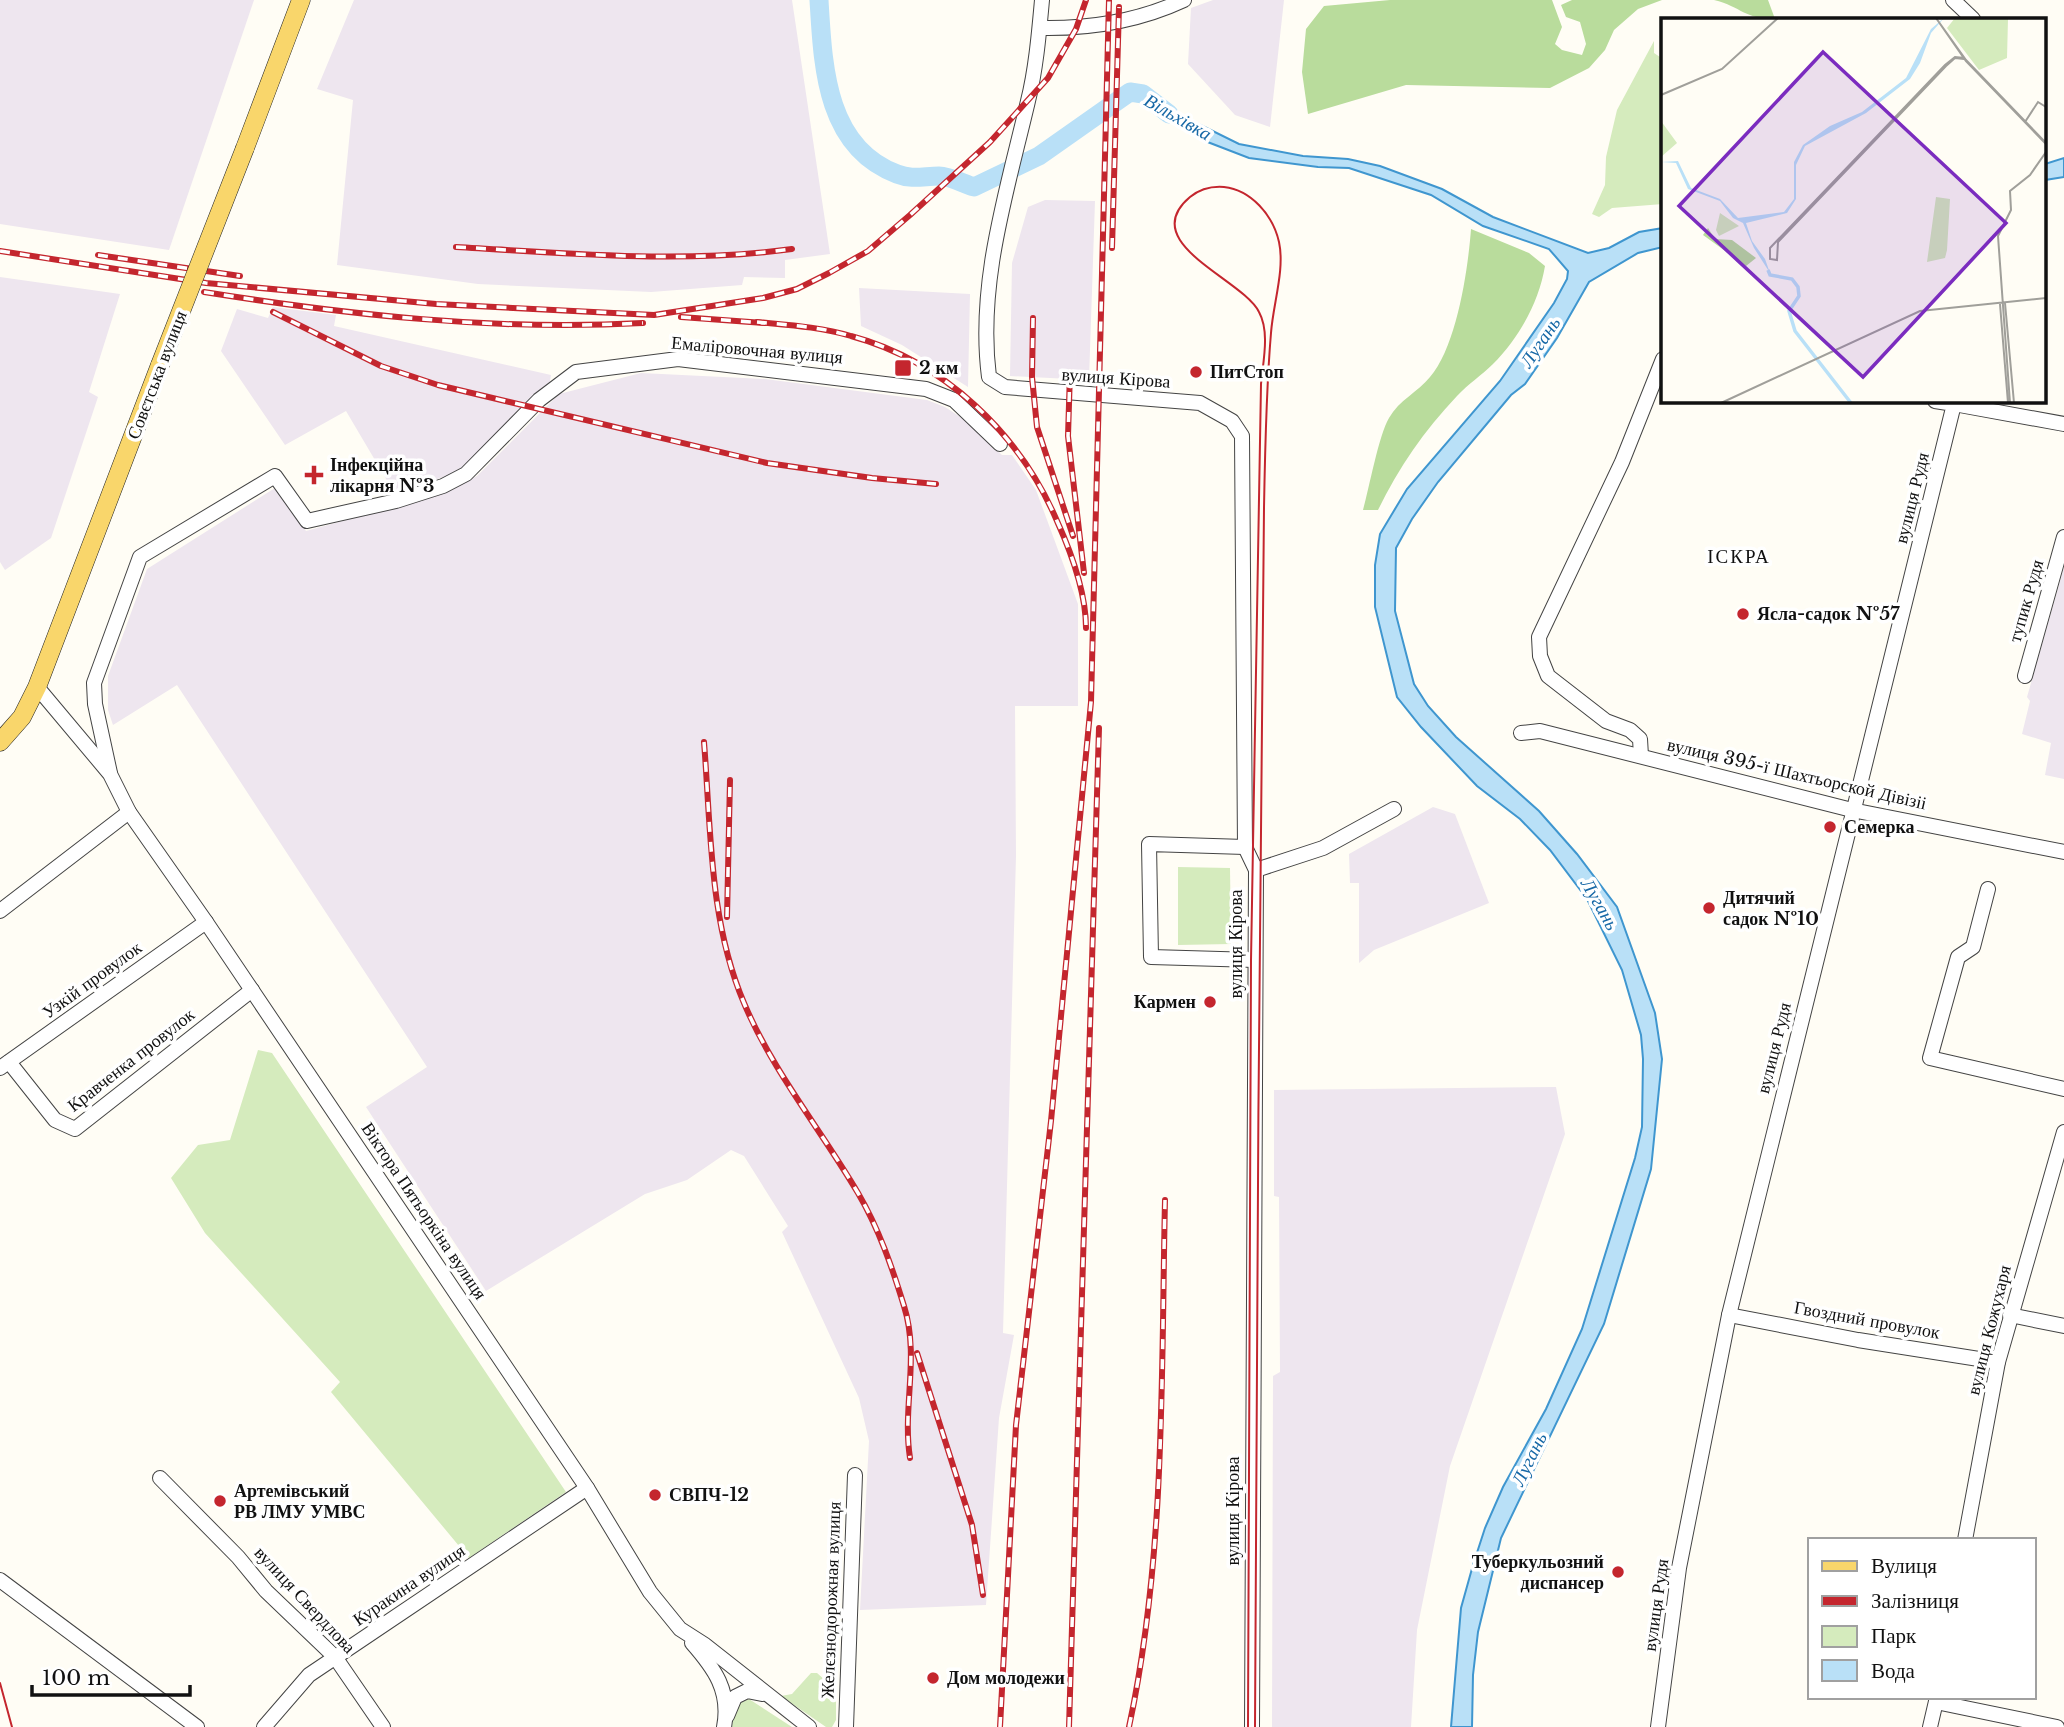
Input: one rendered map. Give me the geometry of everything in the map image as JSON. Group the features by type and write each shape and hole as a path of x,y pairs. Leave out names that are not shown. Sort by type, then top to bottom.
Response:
{"main road":[{"name":"Совєтська вулиця","path":"0,743 22,717 37,687 301,0"}],"street":[{"path":"1042,0 1040,28 1076,29 1142,18 1176,2"},
{"path":"1953,0 1972,18"},
{"name":"вулиця Кірова","path":"1040,28 1029,100 1016,145 988,285 986,351 989,377 1005,387 1200,403 1232,421 1242,436 1245,847 1256,870 1251,1727"},
{"name":"Емаліровочная вулиця","path":"110,774 95,704 94,683 140,557 275,475 307,521 396,501 443,486 466,474 539,400 576,372 678,359 926,389 954,400 1000,444"},
{"path":"1641,756 1640,738 1630,730 1606,721 1548,676 1541,656 1539,637 1622,462 1661,364"},
{"path":"1941,402 2064,424"},
{"name":"вулиця Рудя","path":"1658,1727 1679,1568 1729,1315 1954,404"},
{"name":"тупик Рудя","path":"2025,676 2064,537"},
{"name":"Віктора Пятьоркіна вулиця","path":"37,687 110,774 129,812 587,1488 650,1592 680,1629 705,1645 809,1727"},
{"name":"вулиця 395-ї Шахтьорской Дівізіі","path":"1521,733 1540,731 1853,810 2064,852"},
{"path":"1256,870 1323,849 1394,809"},
{"path":"0,911 129,812"},
{"path":"1245,847 1149,844 1151,957 1255,960"},
{"path":"1989,889 1973,947 1958,957 1930,1058 2064,1089"},
{"name":"Узкій провулок","path":"5,1065 206,922"},
{"name":"Кравченка провулок","path":"5,1065 55,1120 75,1129 252,990"},
{"name":"вулиця Кожухаря","path":"1965,1538 1998,1362 2064,1132"},
{"name":"Гвоздний провулок","path":"1729,1315 1858,1340 1998,1362"},
{"path":"2010,1315 2064,1326"},
{"name":"Желєзнодорожная вулиця","path":"846,1727 855,1475"},
{"name":"вулиця Свердлова","path":"160,1478 238,1557 266,1591 335,1657 383,1727"},
{"name":"Куракина вулиця","path":"264,1727 309,1675 587,1488"},
{"path":"0,1580 197,1727"},
{"path":"680,1629 716,1671 723,1689 725,1723"},
{"path":"725,1723 735,1697 747,1691 767,1695"},
{"path":"1930,1727 1936,1700 2057,1727"}],"shaded area":[{"path":"0,0 254,0 169,250 0,224"},
{"path":"354,0 792,0 830,254 785,260 785,278 744,277 742,285 651,292 478,284 337,265 353,100 317,89"},
{"path":"1213,0 1284,0 1270,127 1235,115 1188,64 1191,8"},
{"path":"1045,200 1095,201 1089,380 1010,376 1012,263 1028,207"},
{"path":"0,277 120,294 89,392 98,397 51,538 5,570 0,562"},
{"path":"859,288 970,294 968,387 902,345 861,326"},
{"path":"273,307 336,315 334,326 551,375 549,387 460,471 395,494 346,411 285,445 221,351 237,309 268,318"},
{"path":"641,373 765,379 927,400 945,407 965,420 1002,455 1012,455 1036,490 1078,604 1078,706 1015,706 1016,856 1003,1333 1014,1335 999,1418 986,1605 860,1610 869,1441 859,1398 782,1232 788,1226 744,1156 731,1150 687,1180 645,1194 486,1291 366,1107 427,1067 177,685 113,725 108,710 108,676 147,569 275,488 306,531 441,494 477,476 559,394"},
{"path":"2064,567 2064,779 2045,775 2051,743 2022,734 2030,701 2027,697"},
{"path":"1433,807 1455,814 1489,903 1374,950 1359,963 1359,883 1350,883 1349,854"},
{"path":"1556,1087 1565,1134 1450,1466 1417,1630 1411,1727 1272,1727 1273,1376 1280,1372 1279,1197 1274,1196 1274,1090"}],"green space":[{"path":"1390,0 1552,0 1562,27 1555,44 1562,50 1582,55 1586,44 1580,22 1566,17 1561,5 1572,0 1662,0 1638,9 1614,30 1605,50 1589,68 1550,88 1406,85 1308,114 1302,72 1306,29 1324,6"},
{"path":"1714,0 1768,0 1775,18 1749,15"},
{"path":"1654,41 1654,53 1661,58 1661,204 1612,208 1599,217 1592,214 1605,185 1606,157 1617,110"},
{"path":"1471,229 1529,253 1545,266 1538,293 1511,343 1493,364 1457,396 1434,423 1413,450 1378,510 1363,510 1378,449 1389,418 1398,406 1430,377 1447,346 1460,306"},
{"path":"1178,867 1230,868 1231,944 1178,945"},
{"path":"258,1050 272,1053 566,1492 469,1558 331,1392 340,1382 205,1233 171,1178 198,1145 230,1140"},
{"path":"811,1673 817,1673 836,1690 836,1720 832,1727 826,1727 781,1696 792,1694"},
{"path":"749,1699 792,1727 732,1727 736,1705"}],"water":[{"name":"Лугань","path":"1152,96 1164,107 1239,144 1380,166 1442,189 1493,217 1588,253 1609,248 1639,232 1661,228 1661,247 1638,253 1589,282 1557,338 1525,384 1511,395 1438,482 1396,548 1395,611 1414,684 1428,706 1456,737 1539,811 1577,854 1617,907 1655,1013 1662,1059 1651,1169 1604,1324 1501,1538 1478,1632 1473,1675 1472,1727 1451,1727 1461,1608 1485,1528 1503,1487 1546,1409 1582,1329 1635,1158 1642,1127 1641,1035 1622,970 1587,899 1550,850 1520,819 1477,786 1421,727 1397,697 1375,607 1375,565 1380,534 1407,489 1500,381 1554,303 1567,279 1568,271 1549,249 1483,226 1431,195 1349,168 1249,158 1205,141 1144,102"},
{"path":"2064,158 2064,177 2046,180 2046,164"}],"waterway":[{"name":"Вільхівка","path":"819,0 826,76 832,101 842,124 855,145 873,161 902,176 943,176 974,187 1039,156 1130,92 1143,94 1169,114"}],"tram line":[{"path":"1248,1727 1251,960 1261,384 1265,338 1259,312 1249,299 1198,259 1183,245 1175,230 1177,214 1190,197 1202,190 1219,187 1243,193 1259,205 1272,222 1280,253 1280,275 1269,355 1264,508 1255,1727"},
{"path":"0,1683 12,1727"}],"railway":[{"path":"0,251 206,283 436,304 654,315 763,298 797,289 868,251 990,142 1048,78 1076,29 1086,0"},
{"path":"1000,1727 1016,1425 1051,1121 1091,702 1109,0"},
{"path":"1112,248 1119,7"},
{"path":"456,247 666,257 792,249"},
{"path":"98,255 240,276"},
{"path":"204,292 313,308 478,323 643,323"},
{"path":"273,312 381,366 438,385 767,463 936,484"},
{"path":"681,317 765,323"},
{"path":"1033,318 1032,377 1037,427 1073,536"},
{"path":"757,322 828,330 885,348 917,363 975,405 1000,431 1041,489 1077,573 1086,628"},
{"path":"1070,372 1068,436 1084,573"},
{"path":"1069,1727 1099,728"},
{"path":"704,742 718,907 733,972 744,1003 768,1052 866,1207 884,1248 904,1306 911,1344 908,1420 910,1458"},
{"path":"727,917 730,780"},
{"path":"1129,1727 1141,1662 1156,1531 1162,1398 1165,1200"},
{"path":"917,1353 972,1525 983,1595"}],"place":[{"name":"2 км","path":"903,368"},
{"name":"ПитСтоп","path":"1196,372"},
{"name":"Інфекційна лікарня №3","path":"314,475"},
{"name":"Ясла-садок №57","path":"1743,614"},
{"name":"Семерка","path":"1830,827"},
{"name":"Дитячий садок №10","path":"1709,908"},
{"name":"Кармен","path":"1210,1002"},
{"name":"СВПЧ-12","path":"655,1495"},
{"name":"Артемівський РВ ЛМУ УМВС","path":"220,1501"},
{"name":"Туберкульозний диспансер","path":"1618,1572"},
{"name":"Дом молодежи","path":"933,1678"}],"district":[{"name":"ІСКРА","path":"1739,556"}]}
